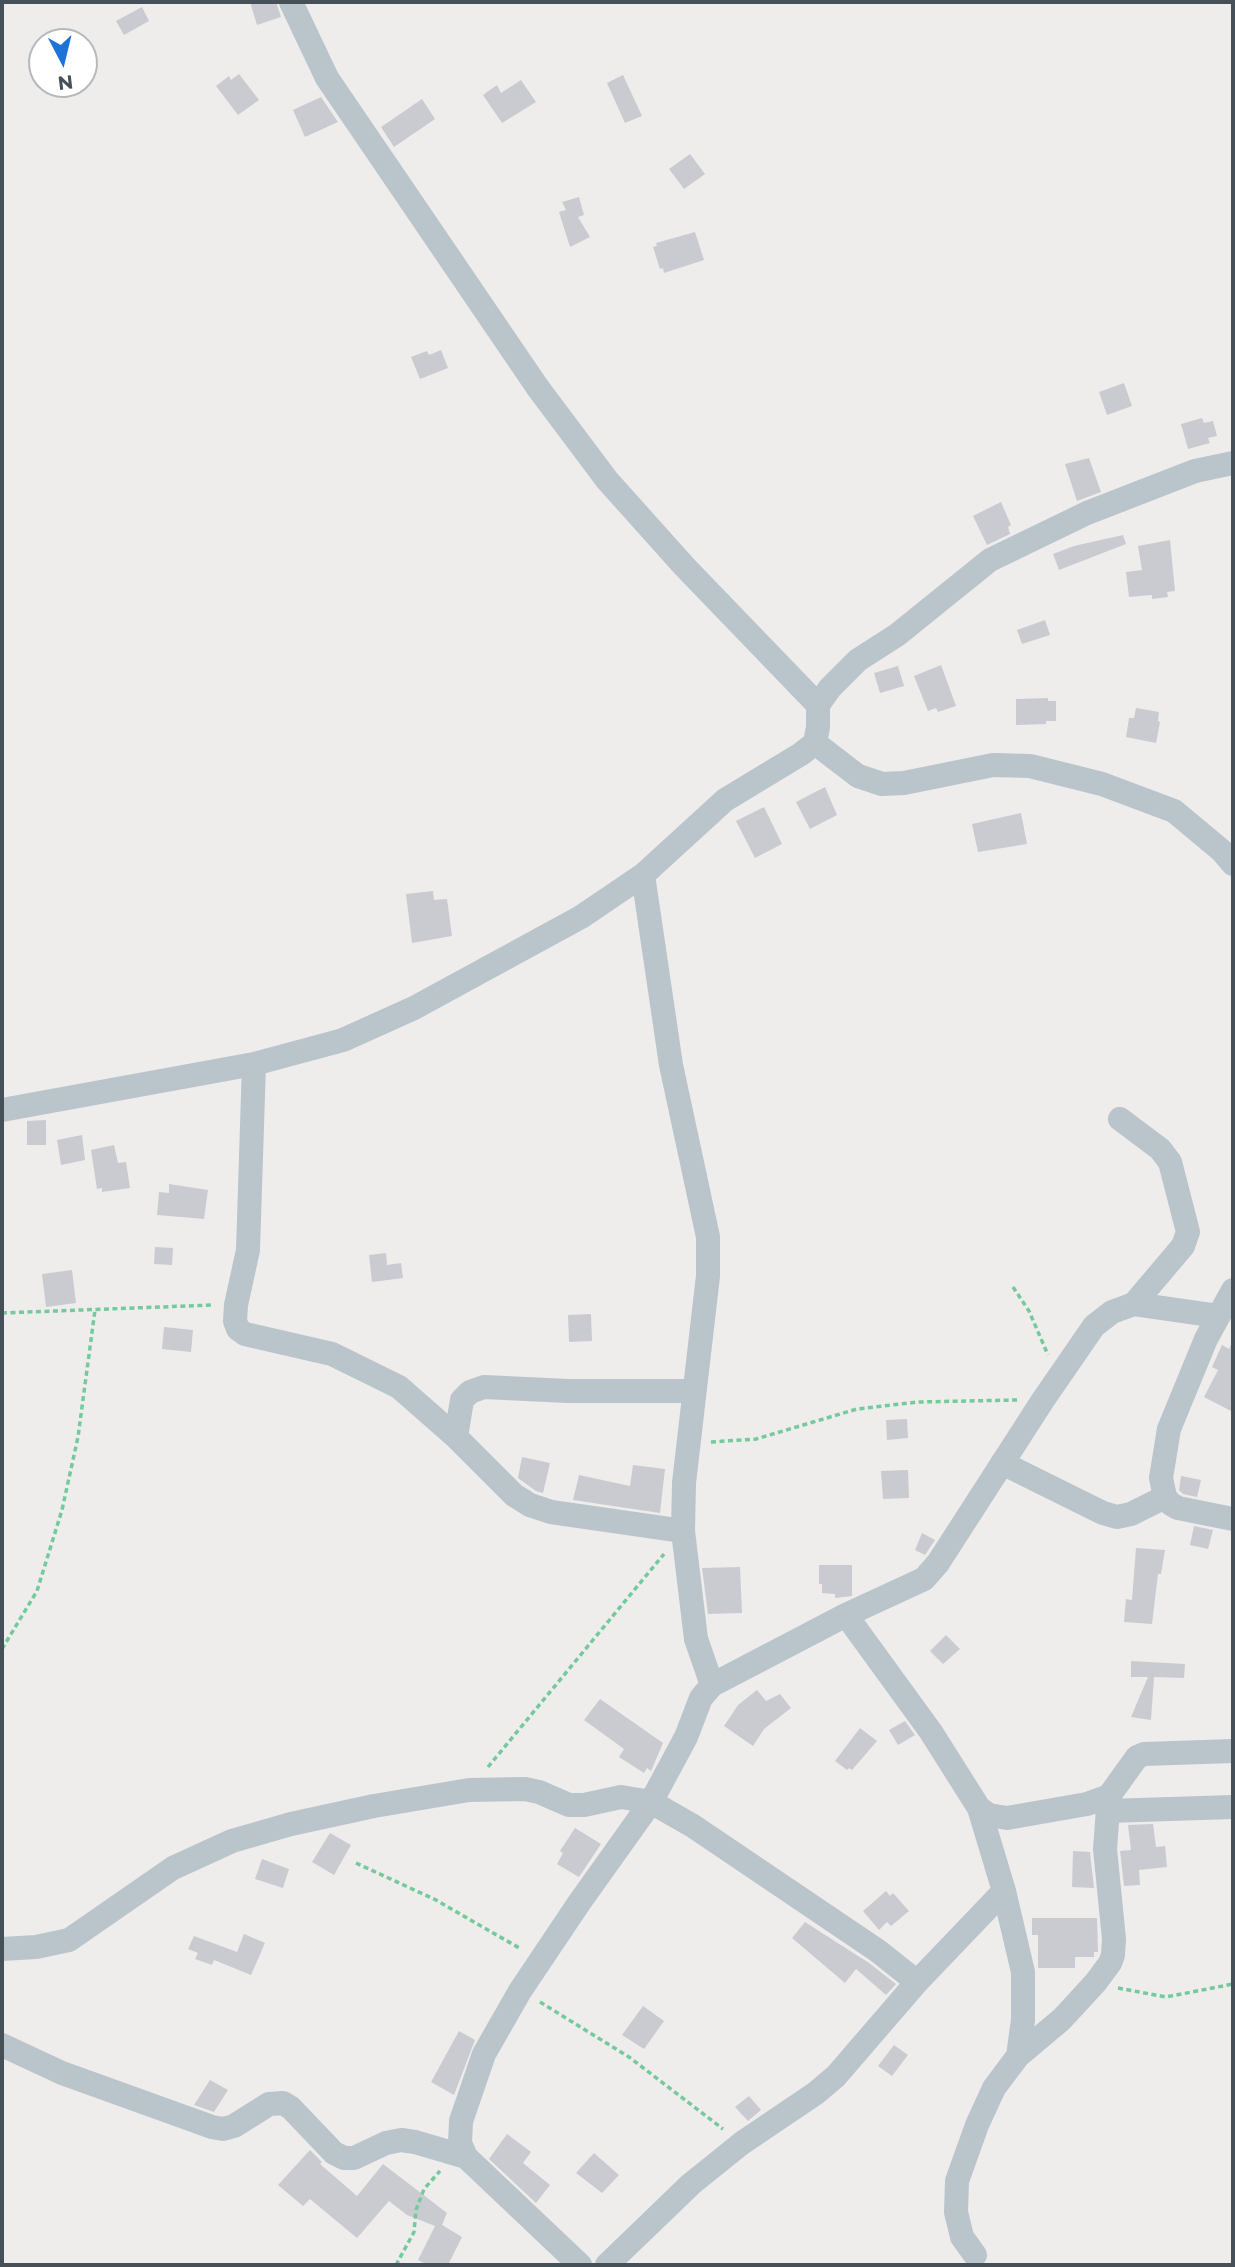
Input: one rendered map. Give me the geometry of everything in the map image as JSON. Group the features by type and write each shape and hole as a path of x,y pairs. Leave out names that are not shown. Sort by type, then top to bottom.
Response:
{"street":[{"path":"291,2 327,78 538,388 607,480 684,566 818,705"},
{"path":"2,1110 254,1064 342,1040 414,1008 581,917 643,875 725,800 801,754 815,743 818,705 830,688 858,660 897,635 990,560 1087,513 1195,471 1233,463"},
{"path":"815,743 858,776 882,784 904,783 993,765 1030,766 1102,783 1174,811 1222,851 1233,864"},
{"path":"643,875 671,1065 708,1237 708,1276 688,1444 683,1531 696,1639 712,1685"},
{"path":"254,1064 248,1250 236,1305 235,1321 239,1329 245,1334 332,1354 399,1387 456,1437 514,1495 530,1505 551,1513 683,1531"},
{"path":"1120,1119 1160,1150 1170,1162 1188,1232 1183,1246 1134,1304"},
{"path":"1233,1290 1206,1339 1169,1429 1161,1478 1165,1497 1178,1508 1233,1519"},
{"path":"459,2156 461,2121 484,2054 520,1990 651,1802 691,1727 701,1698 712,1685 846,1615 924,1579 939,1563 1094,1326 1112,1312 1134,1304 1218,1315"},
{"path":"456,1437 462,1401 470,1392 484,1387 568,1391 694,1391"},
{"path":"1002,1463 1103,1513 1117,1517 1132,1514 1165,1497"},
{"path":"846,1615 899,1687 979,1808 1004,1891 1023,1972 1023,2020 1018,2056"},
{"path":"975,2255 962,2237 956,2212 957,2181 977,2125 994,2088 1018,2056 1062,2019 1110,1963 1114,1939 1104,1849 1108,1804 1137,1757 1144,1754 1233,1751"},
{"path":"2,1949 36,1947 69,1940 173,1868 232,1841 303,1821 469,1790 525,1789 540,1792 569,1805 584,1805 621,1797 651,1802 693,1826 878,1951 917,1982"},
{"path":"979,1808 989,1815 1007,1818 1087,1804 1233,1807"},
{"path":"607,2265 691,2184 742,2143 816,2093 836,2076 917,1982 1004,1891"},
{"path":"2,2045 62,2073 212,2127 223,2129 234,2126 269,2104 283,2103 334,2153 344,2158 354,2158 386,2143 401,2140 459,2156 580,2265"}],"path":[{"path":"688,1444 756,1439 857,1409 1050,1390 1037,1329 1013,1287"},
{"path":"2,1312 236,1305"},
{"path":"2,1649 37,1591 62,1510 78,1437 95,1310"},
{"path":"469,1790 683,1531"},
{"path":"356,1863 436,1900 541,1961"},
{"path":"1096,1982 1131,1992 1166,1997 1233,1984"},
{"path":"520,1990 629,2057 742,2143"},
{"path":"396,2265 414,2232 416,2210 424,2189 459,2156"}],"building":[{"path":"250,2 276,2 281,17 257,25"},
{"path":"142,7 149,21 124,35 116,21"},
{"path":"239,74 259,100 238,115 216,86 229,76 231,80"},
{"path":"623,75 642,116 625,123 607,83"},
{"path":"521,80 536,102 502,123 483,95 497,85 501,93"},
{"path":"321,97 338,122 305,137 293,110"},
{"path":"422,99 435,119 394,147 381,127"},
{"path":"690,154 705,174 684,189 669,169"},
{"path":"579,197 584,215 578,217 590,237 570,247 559,212 566,210 562,202"},
{"path":"695,232 704,260 664,273 663,268 660,269 653,247 657,246 656,243"},
{"path":"441,350 448,368 420,379 411,357 427,351 429,355"},
{"path":"1124,383 1132,406 1107,415 1099,392"},
{"path":"1202,418 1204,423 1213,421 1217,436 1208,438 1210,443 1188,449 1181,424"},
{"path":"1089,458 1101,492 1077,501 1065,464"},
{"path":"1001,502 1011,525 1008,527 1010,534 987,545 973,516"},
{"path":"1123,535 1126,544 1059,570 1053,554 1074,546"},
{"path":"1170,540 1175,591 1167,592 1168,597 1129,597 1126,572 1142,570 1138,546"},
{"path":"1045,620 1050,635 1022,644 1017,630"},
{"path":"941,665 956,706 938,712 936,708 928,711 914,676"},
{"path":"898,666 904,686 880,693 874,673"},
{"path":"1048,698 1048,701 1056,701 1056,721 1016,725 1016,699"},
{"path":"1136,708 1159,712 1156,743 1126,737 1129,718 1134,718"},
{"path":"825,787 837,815 810,829 796,802"},
{"path":"764,807 782,844 755,858 736,821"},
{"path":"1021,813 1027,844 978,852 972,824"},
{"path":"433,891 434,900 447,899 452,936 412,943 406,894"},
{"path":"46,1120 46,1145 27,1145 27,1121"},
{"path":"82,1135 85,1160 61,1165 57,1140"},
{"path":"114,1145 118,1163 126,1162 130,1188 102,1192 102,1188 97,1189 91,1150"},
{"path":"169,1184 208,1190 204,1219 157,1215 159,1192 169,1193"},
{"path":"155,1247 173,1248 172,1265 154,1264"},
{"path":"386,1253 387,1265 401,1263 403,1278 372,1282 369,1255"},
{"path":"72,1270 76,1303 46,1307 42,1274"},
{"path":"591,1314 592,1341 569,1342 568,1315"},
{"path":"164,1327 193,1330 191,1352 162,1349"},
{"path":"1233,1341 1233,1412 1204,1397 1218,1370 1212,1367 1222,1345 1229,1349"},
{"path":"907,1419 908,1438 887,1440 886,1420"},
{"path":"522,1457 550,1463 543,1493 518,1478"},
{"path":"633,1465 665,1469 660,1513 573,1500 579,1475 630,1486"},
{"path":"908,1470 909,1498 883,1499 881,1471"},
{"path":"1181,1476 1201,1480 1197,1497 1183,1494 1179,1490"},
{"path":"1194,1526 1213,1530 1208,1549 1190,1545"},
{"path":"922,1533 935,1540 925,1555 915,1550"},
{"path":"1136,1548 1165,1550 1161,1574 1158,1574 1152,1624 1124,1622 1126,1599 1132,1600"},
{"path":"819,1565 852,1565 852,1596 835,1598 835,1594 822,1593"},
{"path":"740,1567 742,1613 708,1614 702,1568"},
{"path":"946,1635 960,1649 943,1664 930,1651"},
{"path":"1131,1661 1185,1664 1184,1678 1154,1677 1151,1720 1131,1717 1148,1677 1131,1677"},
{"path":"757,1690 766,1701 780,1694 791,1708 764,1729 753,1746 724,1726 738,1705"},
{"path":"600,1699 663,1743 651,1771 647,1768 644,1773 619,1757 624,1749 584,1720"},
{"path":"905,1721 915,1735 898,1745 889,1730"},
{"path":"860,1728 877,1741 852,1770 847,1770 835,1761"},
{"path":"1153,1824 1156,1847 1165,1846 1167,1867 1139,1870 1140,1885 1124,1886 1120,1851 1131,1850 1128,1825"},
{"path":"575,1828 601,1844 579,1877 557,1864 563,1853 560,1851"},
{"path":"330,1833 351,1845 334,1875 312,1862"},
{"path":"1073,1851 1090,1852 1094,1888 1072,1887"},
{"path":"262,1859 289,1869 283,1888 255,1879"},
{"path":"886,1891 890,1896 893,1893 909,1911 891,1926 887,1922 879,1930 863,1911"},
{"path":"1032,1918 1097,1918 1098,1952 1094,1952 1094,1957 1075,1957 1075,1968 1038,1968 1038,1935 1032,1935"},
{"path":"805,1922 869,1963 896,1984 886,1995 856,1969 845,1983 792,1938"},
{"path":"244,1934 265,1943 251,1975 214,1960 212,1965 195,1959 198,1953 188,1949 194,1936 237,1952"},
{"path":"643,2006 664,2021 644,2049 622,2035"},
{"path":"459,2031 475,2040 454,2095 431,2082"},
{"path":"894,2045 908,2055 892,2076 878,2066"},
{"path":"210,2080 228,2090 214,2112 194,2105"},
{"path":"749,2096 761,2110 748,2121 735,2107"},
{"path":"507,2134 531,2152 523,2163 550,2185 536,2203 489,2159"},
{"path":"310,2150 322,2162 320,2164 357,2196 383,2164 447,2213 442,2225 462,2237 448,2265 428,2265 418,2260 435,2226 407,2215 389,2201 357,2238 310,2199 303,2206 278,2185"},
{"path":"594,2153 619,2175 602,2193 576,2173"}]}
